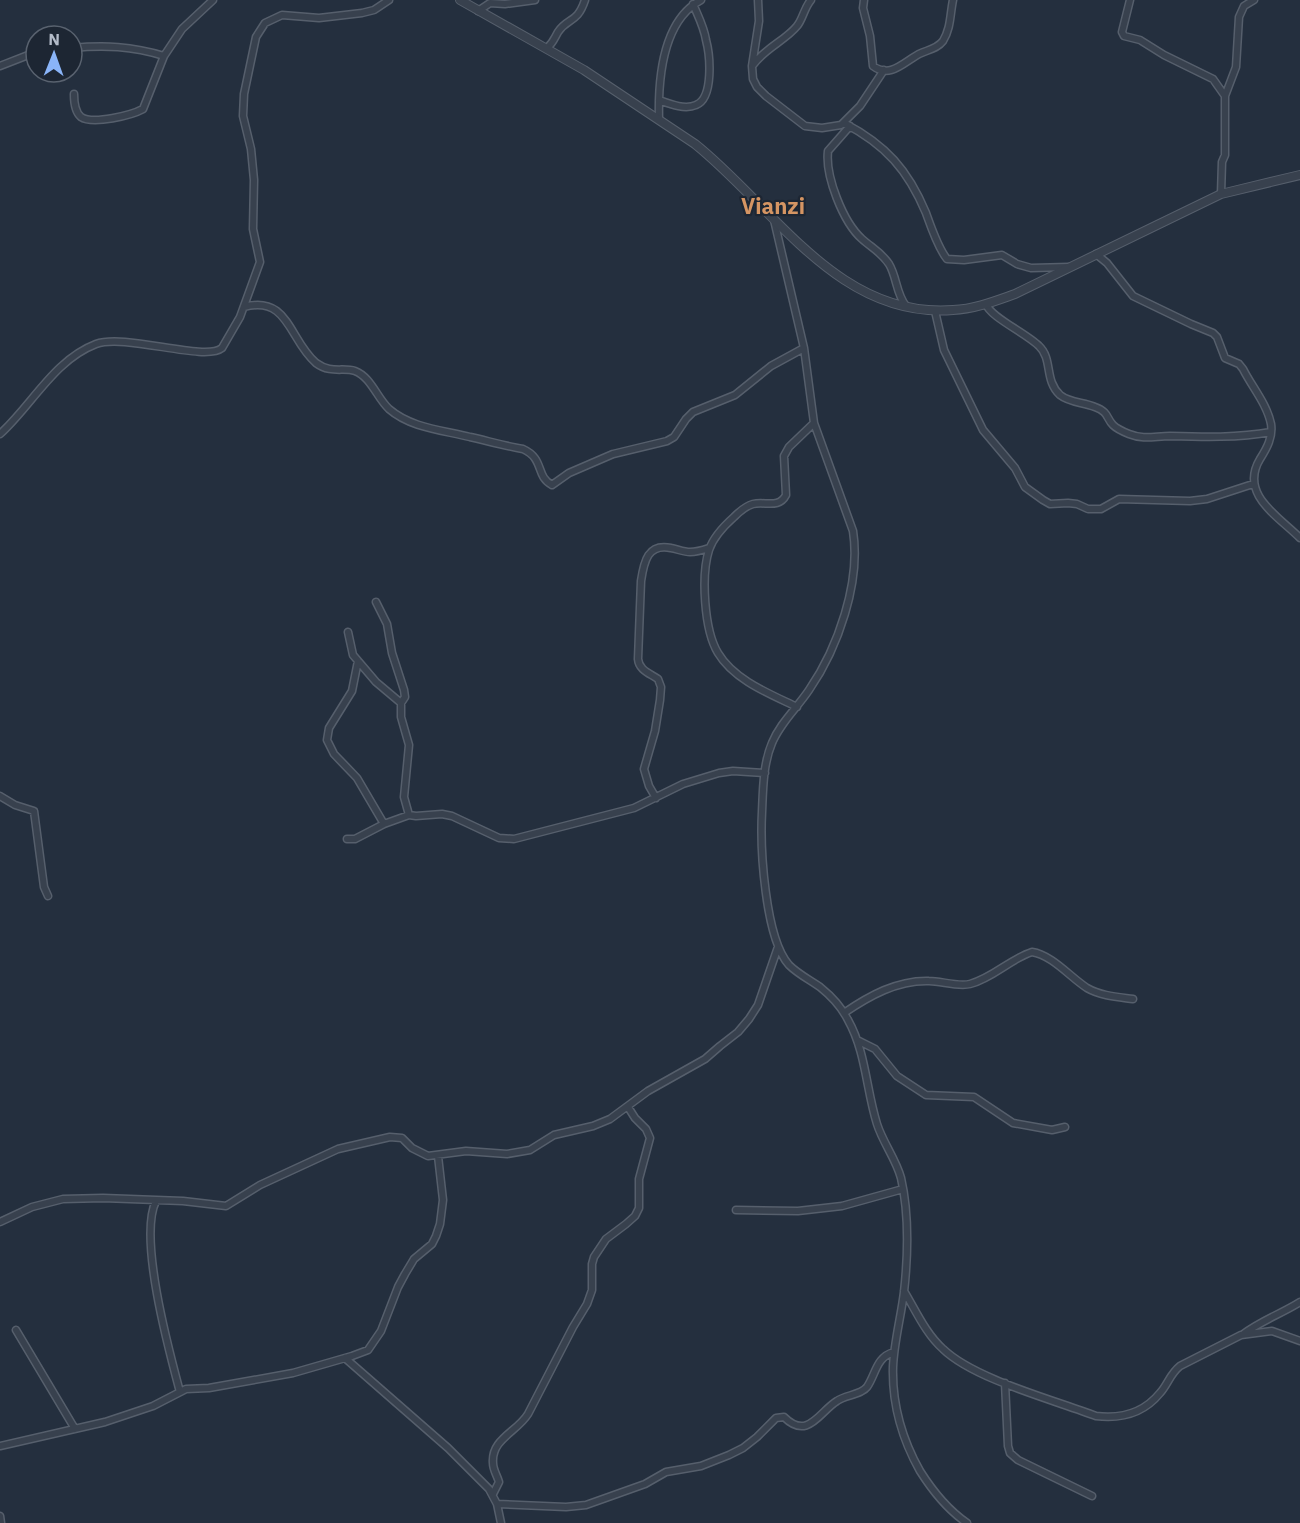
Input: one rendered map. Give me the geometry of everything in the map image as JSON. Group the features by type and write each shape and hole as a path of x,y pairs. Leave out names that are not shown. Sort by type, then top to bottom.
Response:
{"street":[{"path":"74,94 80,116 87,120 104,119 138,111 146,104 164,56 182,29 213,0"},
{"path":"0,434 25,410 52,375 81,351 100,343 112,341 219,351 244,307 260,262 253,229 254,180 251,149 243,116 244,94 256,37 265,24 282,15 319,18 362,13 374,10 389,0"},
{"path":"460,0 547,48 660,120 712,157 820,263 856,288 890,303 906,307 935,311 986,304 1015,294 1221,194 1300,175"},
{"path":"478,11 490,3 505,4 532,0"},
{"path":"547,48 554,42 557,33 577,17 585,0"},
{"path":"660,120 661,73 670,40 677,22 693,4 701,0"},
{"path":"758,0 759,25 752,66 753,79 757,87 805,126 830,128 847,124"},
{"path":"752,66 762,54 797,26 804,9 811,0"},
{"path":"864,0 863,8 870,36 873,66 878,70 894,70 902,67 917,55 938,46 943,41 951,21 953,0"},
{"path":"1130,0 1122,32 1124,36 1140,40 1164,55 1213,79 1225,96"},
{"path":"1221,194 1222,162 1225,155 1225,96 1236,67 1239,17 1244,6 1254,0"},
{"path":"660,100 690,107 697,105 704,99 709,85 707,40 693,4"},
{"path":"84,47 116,46 141,49 164,56"},
{"path":"0,66 24,57"},
{"path":"884,70 828,151 829,166 836,195 848,222 862,240 879,252 888,264 893,272 900,298 906,307"},
{"path":"847,124 883,149 903,168 947,260 1002,255 1017,264 1031,268 1070,267"},
{"path":"774,220 804,348 814,423 853,531 856,568 851,594 826,663 775,737 768,754 762,814 765,891 778,947 791,967 821,988 844,1013 859,1041 872,1107 884,1142 901,1178 903,1189 906,1222 904,1291 894,1352 894,1391 898,1417 906,1442 924,1477 940,1498 967,1523"},
{"path":"1096,254 1107,263 1133,296 1206,329 1217,337 1225,358 1239,364 1243,369 1263,404 1271,424 1266,450 1255,470 1253,484 1266,506 1300,538"},
{"path":"244,307 263,304 277,310 297,340 317,363 323,367 340,371 355,371 365,378 388,408 407,420 440,432 523,449 532,453 536,457 544,480 552,485 569,473 613,454 667,441 674,436 681,424 693,412 735,395 783,358 804,348"},
{"path":"986,304 988,310 994,315 1029,336 1043,349 1050,379 1059,394 1069,401 1096,407 1109,415 1111,423 1124,432 1142,438 1210,437 1271,432"},
{"path":"935,311 944,350 983,430 1015,468 1025,487 1050,504 1068,503 1088,509 1101,509 1119,499 1190,501 1207,499 1253,484"},
{"path":"797,707 757,687 718,654 710,634 706,609 707,563 710,548 724,527 746,507 760,503 778,504 783,501 786,495 784,456 789,447 814,423"},
{"path":"656,798 649,786 644,769 655,731 661,687 658,679 639,666 639,598 643,568 649,551 655,548 664,547 690,552 710,548"},
{"path":"376,602 387,624 392,653 404,690 401,717 409,745 404,797 409,815"},
{"path":"348,632 351,648 358,661 376,682 401,704"},
{"path":"358,661 352,691 329,728 327,740 334,754 357,778 384,824"},
{"path":"347,839 355,839 384,824 409,815 442,814 452,816 499,838 514,838 624,811 684,784 719,773 733,771 765,773"},
{"path":"0,796 34,812 44,887 48,896"},
{"path":"0,1222 32,1207 63,1200 103,1198 183,1201 226,1206 260,1185 338,1149 381,1138 402,1138 421,1153 438,1156 466,1151 499,1154 530,1150 554,1135 593,1126 610,1119 648,1091 705,1059 738,1032 758,1005 778,947"},
{"path":"844,1013 862,1001 895,985 908,982 970,984 1032,952 1047,958 1088,988 1133,999"},
{"path":"859,1041 876,1049 897,1077 926,1095 974,1097 1013,1123 1052,1130 1065,1128"},
{"path":"493,1494 498,1482 493,1466 495,1449 499,1442 524,1421 587,1304 592,1290 592,1264 599,1248 613,1232 635,1216 639,1209 639,1179 650,1138 646,1129 628,1107"},
{"path":"0,1446 105,1422 153,1406 186,1389 208,1388 293,1373 361,1354 373,1344 386,1319 401,1280 414,1259 432,1244 436,1236 443,1200 438,1156"},
{"path":"736,1210 798,1211 842,1206 903,1189"},
{"path":"156,1201 151,1210 152,1272 180,1392"},
{"path":"904,1291 942,1349 966,1366 1005,1383 1096,1416 1109,1417 1140,1412 1162,1392 1172,1373 1180,1366 1300,1302"},
{"path":"16,1330 75,1428"},
{"path":"1241,1335 1272,1331 1300,1341"},
{"path":"497,1504 566,1507 586,1504 645,1484 666,1472 712,1462 743,1448 776,1418 784,1417 791,1424 799,1425 820,1419 836,1401 864,1390 882,1358 894,1352"},
{"path":"345,1358 448,1448 493,1494 501,1523"},
{"path":"1005,1383 1010,1453 1018,1460 1092,1496"},
{"path":"0,1516 1,1523"}],"district":[{"name":"Vianzi","path":"773,206"}]}
